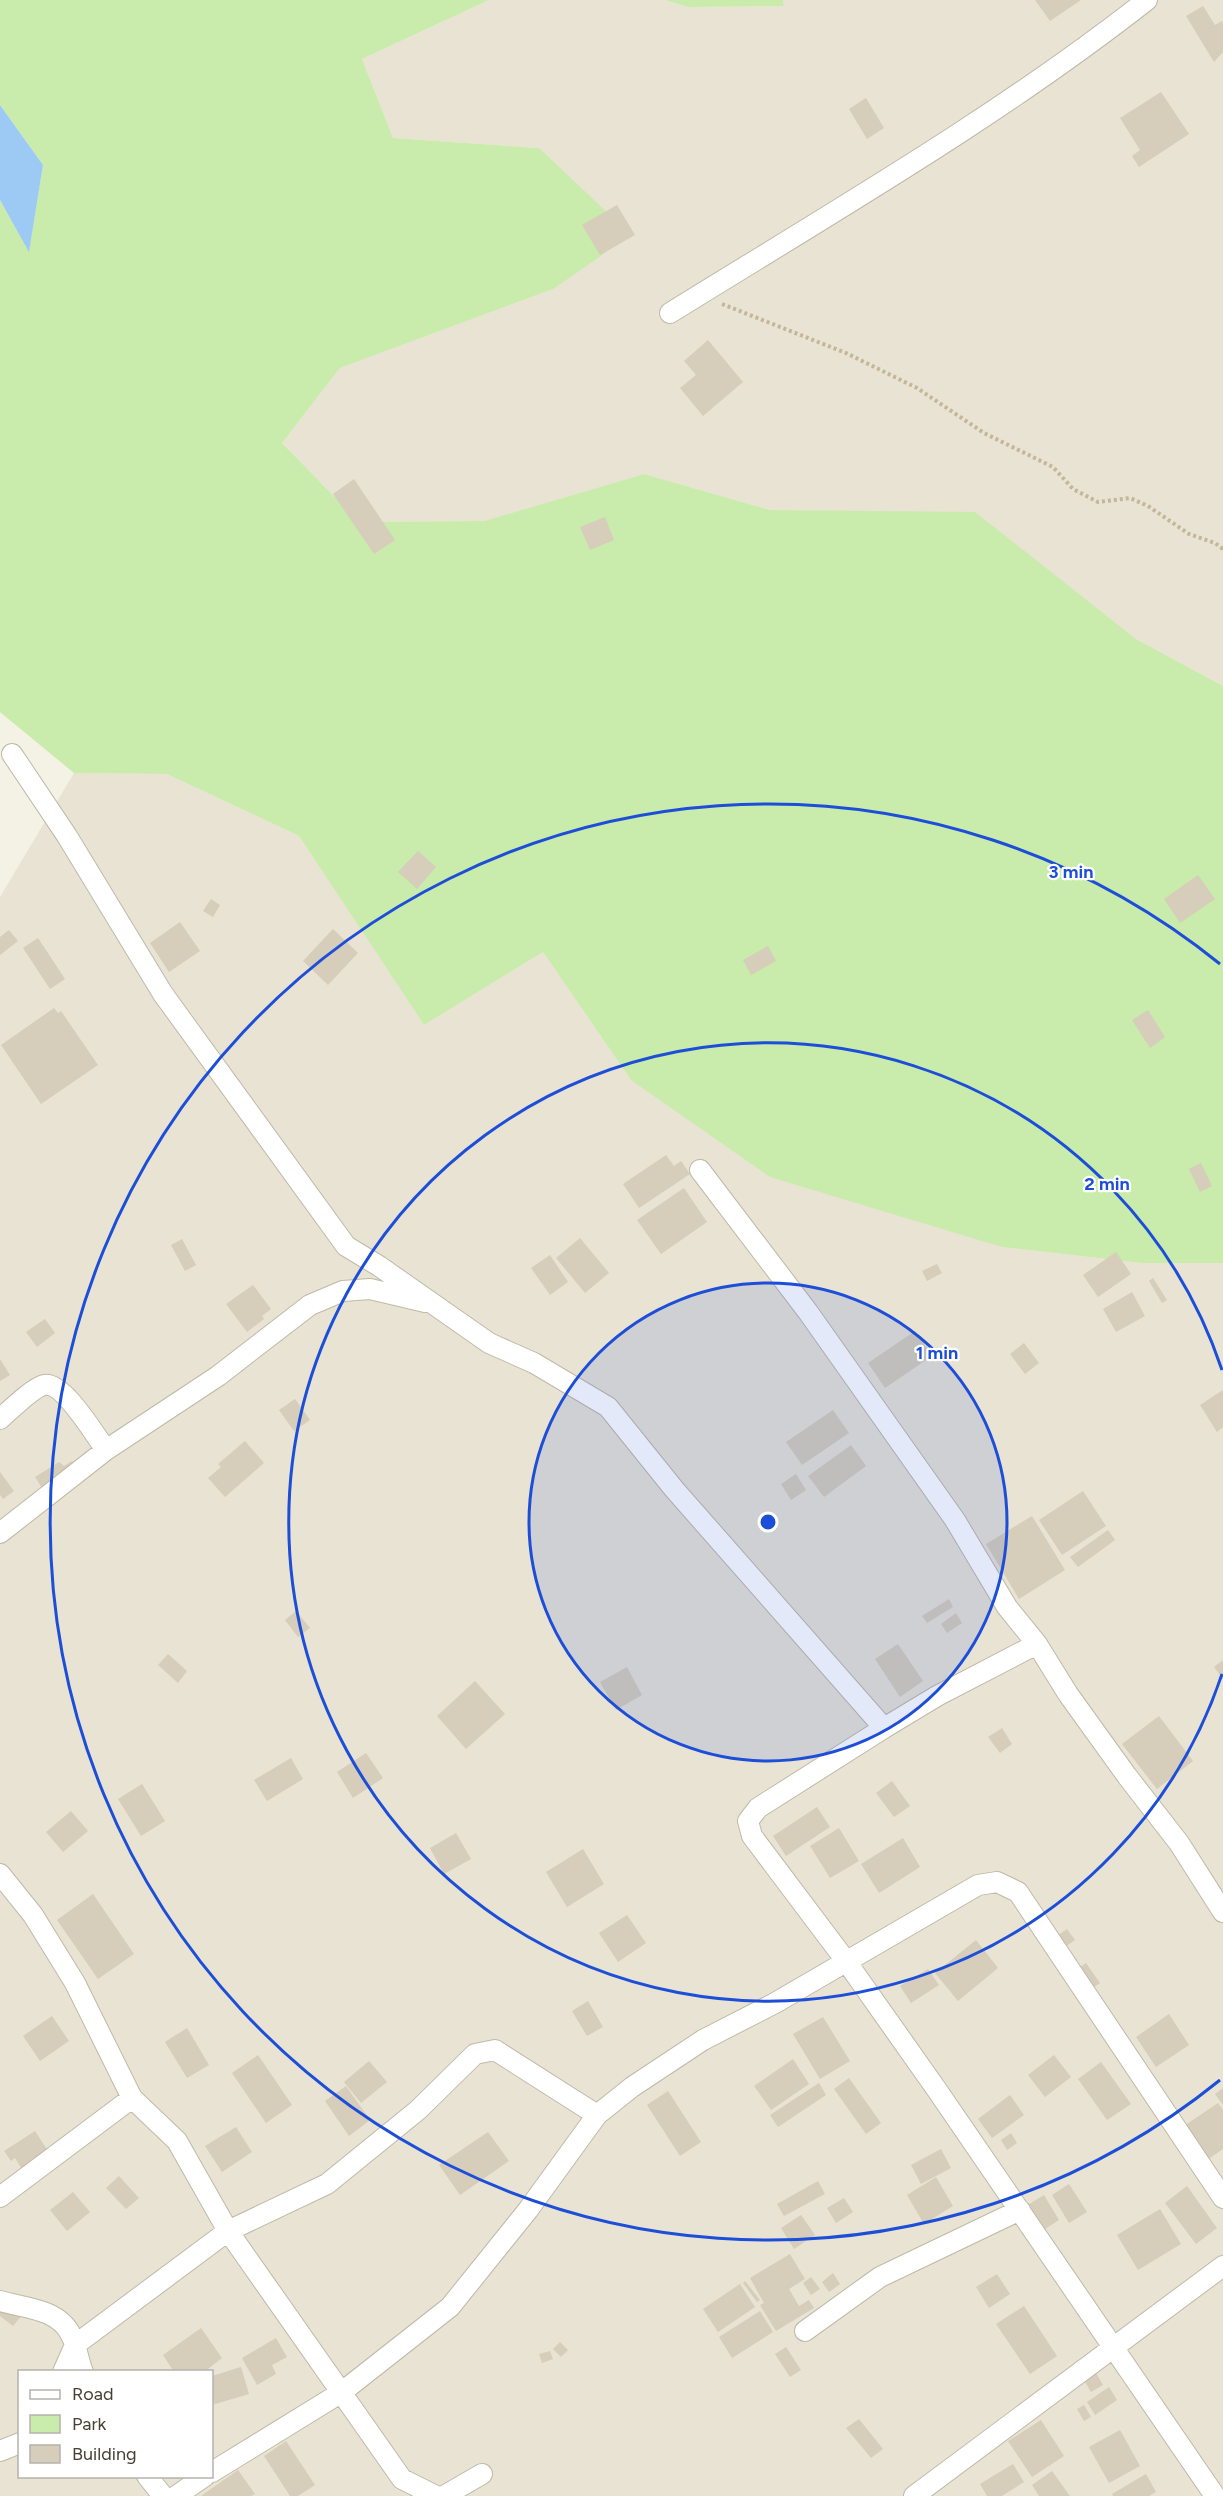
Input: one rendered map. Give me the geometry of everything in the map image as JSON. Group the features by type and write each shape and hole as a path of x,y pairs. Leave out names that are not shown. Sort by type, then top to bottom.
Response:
{"street":[{"path":"670,313 983,117 1116,25 1147,0"},
{"path":"12,754 67,836 163,994 346,1246 435,1304 489,1344 534,1363 608,1407 674,1489 884,1728"},
{"path":"700,1170 832,1346 955,1520 1007,1607 1037,1644 1068,1694 1127,1776 1179,1843 1223,1911"},
{"path":"0,1533 106,1450 218,1376 310,1305 344,1291 370,1289 435,1304"},
{"path":"0,1419 42,1385 53,1384 64,1393 106,1450"},
{"path":"1037,1644 937,1696 884,1728 758,1808 748,1821 752,1836 846,1961 1020,2210 1215,2496"},
{"path":"0,1874 33,1915 75,1983 132,2098 177,2141 228,2231 402,2479 436,2496"},
{"path":"213,2471 342,2392 450,2307 528,2210 597,2115 632,2087 703,2040 775,2003 978,1885 998,1882 1018,1892 1223,2198"},
{"path":"64,2370 75,2345 228,2231 327,2184 418,2110 475,2054 495,2050 597,2115"},
{"path":"0,2197 132,2098"},
{"path":"805,2331 880,2277 1020,2210"},
{"path":"914,2496 1223,2266"},
{"path":"0,2301 55,2315 65,2324 83,2370"},
{"path":"0,2451 18,2444"},
{"path":"444,2496 482,2474"},
{"path":"149,2478 163,2496"},
{"path":"176,2496 202,2478"}],"path":[{"path":"699,295 846,353 917,388 984,433 1053,467 1073,489 1098,502 1130,498 1148,506 1189,534 1223,549"}],"shaded area":[{"path":"489,0 665,0 688,7 784,6 783,0 1223,0 1223,686 1136,639 975,513 770,510 644,474 484,521 359,522 282,443 340,368 553,289 539,148 393,138 362,59"},
{"path":"74,773 167,774 299,836 424,1025 543,952 631,1080 1002,1247 1141,1263 1223,1263 1223,2496 0,2496 0,897"}],"green space":[{"path":"0,0 489,0 362,59 393,138 539,148 631,235 553,289 340,368 282,443 359,522 484,521 644,474 770,510 975,512 1136,639 1223,686 1223,1263 1141,1263 1002,1247 770,1177 631,1080 543,952 424,1025 299,836 167,774 74,773 0,712 0,200 29,251 43,165 0,105"},
{"path":"665,0 783,0 784,6 688,7"}],"water":[{"path":"0,105 43,165 29,252 0,200"}],"building":[{"path":"1035,0 1081,0 1050,21"},
{"path":"1203,6 1215,25 1222,21 1223,23 1223,52 1214,62 1186,16"},
{"path":"1161,92 1189,134 1139,167 1132,156 1140,150 1120,118"},
{"path":"866,98 884,128 867,139 849,109"},
{"path":"617,205 635,235 600,255 582,225"},
{"path":"708,340 743,382 703,416 680,388 696,375 684,361"},
{"path":"354,479 395,540 374,554 333,494"},
{"path":"605,517 614,540 590,550 580,527"},
{"path":"418,851 436,867 417,889 398,872"},
{"path":"1198,875 1215,899 1180,923 1164,899"},
{"path":"211,899 220,905 213,917 203,911"},
{"path":"180,922 200,951 169,972 150,943"},
{"path":"333,929 358,953 328,985 303,961"},
{"path":"9,930 18,941 0,955 0,937"},
{"path":"38,938 65,979 50,989 23,948"},
{"path":"768,946 776,961 751,975 743,960"},
{"path":"54,1008 58,1013 61,1011 98,1065 41,1104 1,1045"},
{"path":"1148,1010 1165,1037 1150,1048 1132,1020"},
{"path":"666,1155 674,1166 681,1161 690,1174 639,1208 623,1184"},
{"path":"1201,1163 1212,1186 1200,1192 1189,1169"},
{"path":"684,1188 707,1222 661,1254 637,1220"},
{"path":"580,1238 609,1273 585,1293 556,1258"},
{"path":"182,1239 196,1265 185,1271 171,1245"},
{"path":"1116,1252 1131,1274 1098,1297 1083,1275"},
{"path":"550,1255 568,1282 550,1295 531,1268"},
{"path":"937,1264 942,1273 927,1281 922,1271"},
{"path":"1153,1278 1167,1300 1162,1303 1149,1281"},
{"path":"253,1285 271,1309 262,1316 264,1319 247,1332 226,1304"},
{"path":"1132,1292 1145,1316 1116,1332 1103,1309"},
{"path":"45,1319 55,1333 37,1347 26,1332"},
{"path":"915,1331 932,1356 885,1388 868,1363"},
{"path":"1024,1343 1039,1363 1025,1374 1010,1354"},
{"path":"0,1359 10,1375 0,1381"},
{"path":"1223,1390 1223,1427 1217,1432 1200,1405"},
{"path":"295,1399 310,1420 294,1431 279,1410"},
{"path":"833,1410 849,1433 802,1465 786,1442"},
{"path":"245,1441 264,1463 225,1497 208,1478 221,1467 218,1464"},
{"path":"851,1445 866,1466 824,1497 808,1476"},
{"path":"72,1461 84,1481 51,1502 35,1477 59,1462 64,1466"},
{"path":"0,1472 14,1491 3,1499 0,1495"},
{"path":"796,1474 806,1490 791,1500 781,1484"},
{"path":"1083,1491 1106,1526 1062,1555 1039,1520"},
{"path":"1032,1516 1065,1570 1019,1599 986,1544"},
{"path":"1108,1530 1115,1540 1078,1567 1070,1557"},
{"path":"949,1599 953,1607 927,1623 922,1616"},
{"path":"296,1611 310,1628 298,1637 285,1620"},
{"path":"956,1613 962,1623 947,1633 941,1624"},
{"path":"898,1644 923,1681 900,1697 875,1659"},
{"path":"168,1654 187,1671 178,1683 158,1665"},
{"path":"1223,1660 1223,1679 1214,1667"},
{"path":"627,1667 642,1695 616,1710 600,1682"},
{"path":"475,1681 505,1714 466,1749 437,1716"},
{"path":"1159,1716 1193,1761 1157,1789 1122,1744"},
{"path":"1002,1728 1012,1744 1000,1753 988,1737"},
{"path":"366,1753 383,1778 353,1798 337,1772"},
{"path":"291,1758 303,1779 267,1801 254,1780"},
{"path":"892,1781 910,1806 894,1817 876,1793"},
{"path":"142,1784 165,1821 141,1836 118,1799"},
{"path":"817,1807 830,1827 786,1856 773,1836"},
{"path":"71,1811 88,1831 63,1852 46,1832"},
{"path":"839,1828 859,1861 830,1878 810,1846"},
{"path":"456,1833 471,1859 444,1874 430,1848"},
{"path":"903,1838 920,1867 879,1893 861,1864"},
{"path":"583,1849 604,1884 567,1907 546,1872"},
{"path":"93,1894 134,1954 98,1979 57,1920"},
{"path":"627,1915 646,1943 618,1962 599,1933"},
{"path":"1067,1929 1075,1940 1065,1947 1057,1936"},
{"path":"976,1940 998,1968 958,2001 935,1973"},
{"path":"1086,1963 1100,1983 1087,1992 1073,1972"},
{"path":"928,1969 939,1985 911,2003 900,1986"},
{"path":"588,2001 603,2027 587,2036 572,2011"},
{"path":"1169,2014 1189,2045 1156,2067 1136,2037"},
{"path":"52,2016 69,2041 40,2061 23,2036"},
{"path":"823,2017 850,2061 820,2079 793,2034"},
{"path":"187,2028 209,2065 187,2078 165,2042"},
{"path":"258,2055 292,2105 266,2123 232,2073"},
{"path":"1054,2055 1071,2077 1045,2097 1028,2075"},
{"path":"793,2059 809,2084 771,2110 754,2086"},
{"path":"369,2061 387,2082 361,2103 344,2082"},
{"path":"1101,2062 1131,2104 1107,2120 1078,2079"},
{"path":"849,2078 881,2123 866,2134 834,2089"},
{"path":"819,2083 826,2095 778,2127 770,2115"},
{"path":"346,2086 370,2120 349,2136 325,2101"},
{"path":"1223,2088 1223,2105 1215,2094"},
{"path":"668,2091 701,2142 680,2156 647,2105"},
{"path":"1010,2095 1024,2115 992,2138 978,2119"},
{"path":"1218,2103 1223,2110 1223,2149 1207,2160 1184,2126"},
{"path":"236,2127 252,2152 222,2172 205,2146"},
{"path":"35,2131 57,2165 30,2182 15,2158 11,2161 4,2151"},
{"path":"488,2132 509,2161 460,2195 439,2165"},
{"path":"1011,2133 1017,2143 1007,2150 1001,2140"},
{"path":"941,2149 951,2168 921,2184 911,2165"},
{"path":"119,2176 139,2198 126,2209 106,2188"},
{"path":"936,2177 953,2206 924,2224 907,2195"},
{"path":"818,2181 825,2194 784,2216 777,2204"},
{"path":"1069,2184 1087,2212 1069,2223 1052,2195"},
{"path":"1187,2186 1217,2228 1196,2244 1165,2203"},
{"path":"73,2192 90,2212 67,2231 50,2210"},
{"path":"1044,2195 1059,2220 1042,2231 1026,2206"},
{"path":"844,2198 853,2212 836,2223 827,2208"},
{"path":"1160,2209 1181,2244 1138,2270 1117,2235"},
{"path":"801,2215 815,2235 794,2249 781,2228"},
{"path":"790,2254 805,2279 789,2289 799,2306 809,2300 814,2308 776,2331 760,2305 764,2303 750,2278"},
{"path":"833,2273 840,2284 829,2292 822,2282"},
{"path":"997,2274 1010,2294 989,2308 976,2287"},
{"path":"811,2277 820,2289 811,2295 803,2283"},
{"path":"745,2281 760,2300 757,2302 743,2283"},
{"path":"740,2284 755,2307 718,2332 703,2309"},
{"path":"0,2295 23,2314 13,2326 0,2316"},
{"path":"1024,2306 1057,2356 1030,2374 996,2324"},
{"path":"760,2311 773,2332 732,2358 719,2337"},
{"path":"201,2328 222,2358 207,2370 173,2370 163,2355"},
{"path":"276,2338 287,2357 272,2365 276,2374 257,2385 242,2358"},
{"path":"560,2342 568,2350 561,2357 553,2349"},
{"path":"786,2347 801,2370 790,2377 775,2354"},
{"path":"550,2351 553,2359 542,2363 539,2354"},
{"path":"241,2367 249,2394 213,2405 213,2376"},
{"path":"1096,2373 1103,2385 1091,2392 1084,2380"},
{"path":"1109,2387 1117,2400 1095,2415 1087,2402"},
{"path":"1084,2405 1091,2417 1084,2421 1077,2409"},
{"path":"859,2419 883,2449 871,2458 846,2428"},
{"path":"1041,2420 1064,2456 1032,2477 1008,2441"},
{"path":"1120,2430 1140,2466 1109,2483 1089,2447"},
{"path":"286,2441 315,2485 298,2496 290,2496 264,2456"},
{"path":"1013,2464 1024,2482 1002,2496 987,2496 980,2484"},
{"path":"238,2470 255,2494 251,2496 201,2496"},
{"path":"1052,2471 1070,2496 1039,2496 1032,2485"},
{"path":"1146,2474 1156,2492 1149,2496 1113,2496 1112,2494"}]}
